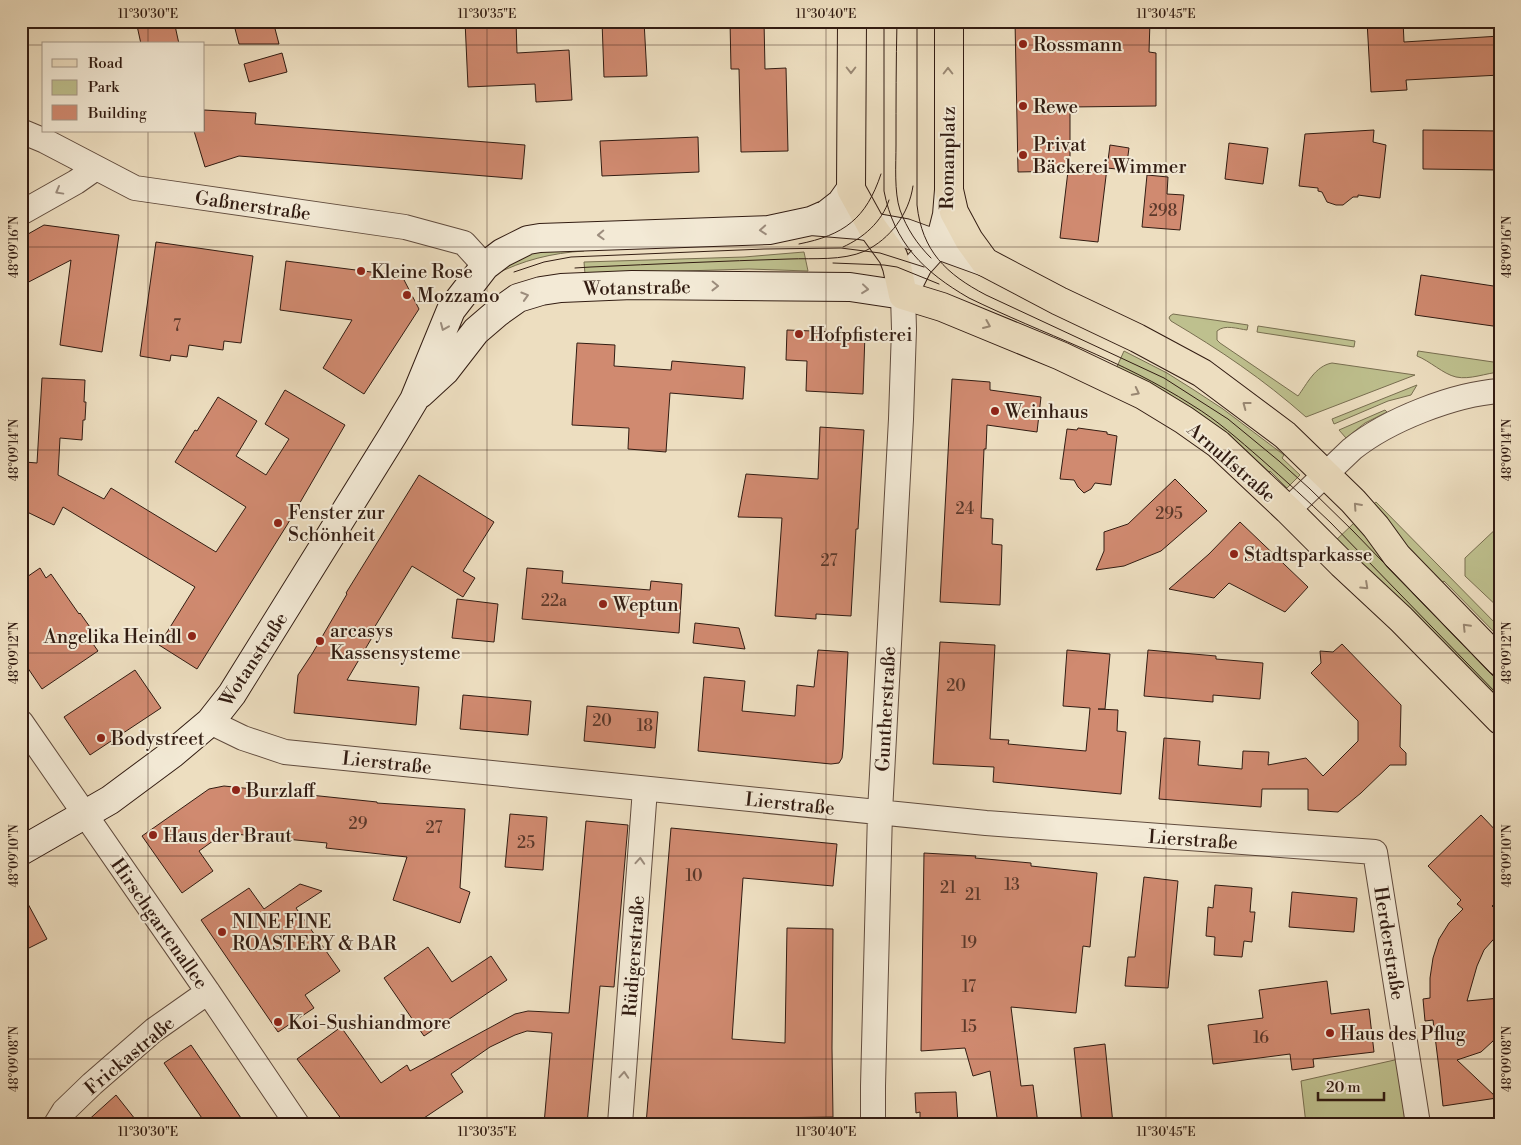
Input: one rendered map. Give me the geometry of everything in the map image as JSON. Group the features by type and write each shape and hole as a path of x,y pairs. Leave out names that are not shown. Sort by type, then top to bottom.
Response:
{"main road":[{"path":"852,21 850,189 872,227 892,256 897,267 903,295"},
{"name":"Romanplatz","path":"903,295 920,262 938,244 947,216 949,190 948,21"},
{"name":"Wotanstraße","path":"21,851 110,800 172,754 210,722 232,694 414,400 451,310 485,266 502,253 528,240 553,236 769,230 811,221 827,214 840,203 850,189"},
{"path":"949,190 954,212 969,240 985,262"},
{"name":"Wotanstraße","path":"811,221 872,227"},
{"path":"872,227 905,233 985,262 1059,301 1137,338 1202,373 1285,434 1352,501 1376,527 1398,556 1500,662"},
{"name":"Wotanstraße","path":"414,400 445,371 476,331 518,298 541,291 561,288 641,285 850,287 903,295"},
{"name":"Arnulfstraße","path":"903,295 942,307 1061,356 1143,395 1218,444 1401,619 1500,720"}],"street":[{"name":"Gaßnerstraße","path":"21,131 45,141 135,188 405,227 464,243 485,266"},
{"path":"21,213 76,182 96,168"},
{"name":"Guntherstraße","path":"873,1124 880,812 900,436 904,329 903,295"},
{"path":"1288,510 1325,473 1362,441 1390,425 1444,403 1486,392 1500,391"},
{"name":"Hirschgartenallee","path":"21,722 297,1124"},
{"name":"Lierstraße","path":"210,722 243,738 285,752 978,822 1376,852"},
{"name":"Rüdigerstraße","path":"620,1124 645,789"},
{"name":"Herderstraße","path":"1376,852 1418,1124"},
{"name":"Frickastraße","path":"56,1124 64,1111 154,1030 208,992"}],"green space":[{"path":"584,242 584,251 538,258 494,275 514,254"},
{"path":"804,252 808,271 749,269 585,274 584,262 744,257"},
{"path":"1173,314 1248,325 1247,330 1220,329 1217,331 1217,340 1298,396 1316,372 1332,363 1415,375 1306,417 1241,366 1171,321 1169,318"},
{"path":"1258,326 1355,341 1354,347 1257,332"},
{"path":"1124,351 1167,373 1223,409 1284,455 1282,458 1300,475 1287,488 1270,471 1267,474 1115,371"},
{"path":"1418,351 1500,363 1500,372 1472,377 1456,377 1417,356"},
{"path":"1417,385 1411,395 1388,401 1334,424 1332,419"},
{"path":"1385,410 1387,412 1365,423 1346,438 1339,430"},
{"path":"1376,502 1500,628 1500,638 1444,581 1440,584 1370,507"},
{"path":"1355,522 1401,576 1500,676 1500,706 1333,543"},
{"path":"1500,525 1500,609 1465,576 1465,558"},
{"path":"1399,1059 1405,1124 1306,1124 1301,1081"}],"building":[{"path":"136,21 174,21 179,42 141,42"},
{"path":"233,21 273,21 279,44 239,44"},
{"path":"465,21 516,21 517,53 569,50 572,100 536,102 535,84 468,87"},
{"path":"602,21 644,21 647,76 604,77"},
{"path":"730,21 764,21 765,69 786,68 788,151 741,152 739,69 731,69"},
{"path":"1015,21 1150,21 1149,52 1156,53 1156,106 1070,107 1070,163 1107,168 1098,242 1060,238 1068,171 1018,172"},
{"path":"1367,21 1403,21 1404,42 1500,36 1500,75 1406,80 1407,90 1371,92"},
{"path":"282,53 287,72 249,82 244,64"},
{"path":"205,110 256,113 255,124 525,145 522,179 239,156 205,167 194,132 205,132"},
{"path":"1374,130 1373,142 1386,145 1380,198 1358,195 1358,197 1353,197 1343,205 1336,205 1327,202 1322,192 1318,191 1318,188 1299,186 1305,134"},
{"path":"1423,130 1500,131 1500,170 1423,169"},
{"path":"698,137 699,172 602,176 600,141"},
{"path":"1229,143 1268,148 1263,184 1225,179"},
{"path":"1110,145 1129,148 1126,170 1107,168"},
{"path":"1147,175 1168,177 1167,194 1184,195 1180,230 1142,227"},
{"path":"44,225 119,235 102,352 60,345 71,260 21,286 21,238"},
{"path":"156,242 253,256 241,343 224,341 223,350 189,345 187,357 171,355 170,361 140,356"},
{"path":"286,261 402,276 419,309 364,394 323,368 352,320 280,310"},
{"path":"1421,275 1500,287 1500,327 1415,315"},
{"path":"787,330 865,333 863,394 806,391 807,361 786,360"},
{"path":"577,343 615,345 614,366 671,370 672,361 745,367 743,399 670,393 666,452 628,449 629,428 572,425"},
{"path":"42,378 85,380 84,402 86,402 82,440 60,438 58,475 104,499 111,488 216,552 246,507 175,462 218,397 257,421 236,456 266,475 289,439 265,424 285,390 345,425 287,525 197,669 159,645 195,587 63,507 54,525 23,510 25,462 37,463"},
{"path":"952,379 990,382 990,390 1041,397 1037,432 987,425 981,518 993,519 992,544 1002,545 1000,605 940,602"},
{"path":"820,427 864,430 851,616 816,614 816,619 775,616 782,518 738,517 746,474 818,479"},
{"path":"1078,428 1107,432 1107,434 1117,436 1111,485 1095,483 1091,489 1084,493 1074,480 1060,479 1067,429 1077,430"},
{"path":"419,475 494,522 463,571 475,578 463,597 412,566 374,628 377,629 347,680 419,687 416,725 294,713 298,675"},
{"path":"1175,479 1207,511 1161,551 1124,566 1096,570 1104,551 1104,532 1128,524"},
{"path":"1240,522 1308,587 1285,612 1229,583 1214,598 1169,589 1209,554"},
{"path":"40,568 46,578 51,574 97,637 91,641 98,651 42,689 21,658 21,581"},
{"path":"527,568 563,571 562,583 650,590 651,581 682,584 679,633 522,619"},
{"path":"457,599 498,604 494,642 452,638"},
{"path":"695,623 739,628 745,649 693,643"},
{"path":"940,642 995,645 990,739 1009,740 1008,744 1086,751 1090,708 1063,706 1067,650 1110,654 1105,709 1098,709 1118,710 1117,731 1126,732 1121,794 993,782 994,767 933,764"},
{"path":"1342,644 1401,705 1400,747 1406,753 1406,765 1390,765 1338,812 1308,810 1308,789 1262,789 1261,807 1159,799 1164,738 1200,741 1198,765 1242,769 1243,751 1269,752 1268,765 1306,758 1323,776 1358,741 1358,721 1311,673 1321,663 1320,651 1333,652"},
{"path":"818,650 848,652 843,749 842,758 839,763 831,764 698,751 704,677 745,681 742,711 795,716 797,685 814,687"},
{"path":"1148,650 1216,656 1216,659 1263,663 1260,699 1213,695 1213,702 1144,696"},
{"path":"135,670 161,708 90,755 64,717"},
{"path":"463,695 531,701 528,735 460,729"},
{"path":"587,706 658,712 655,748 584,741"},
{"path":"224,786 377,803 465,809 460,888 470,892 460,923 393,900 407,857 326,848 327,843 224,833 199,851 213,871 182,893 142,836 209,789"},
{"path":"510,814 547,817 543,870 505,867"},
{"path":"1481,815 1500,835 1500,898 1492,906 1500,914 1500,932 1484,950 1477,966 1467,1001 1500,998 1500,1032 1481,1052 1457,1060 1497,1098 1443,1106 1433,1020 1425,1021 1423,999 1430,998 1433,958 1439,939 1449,923 1463,909 1457,904 1461,900 1428,866"},
{"path":"586,821 628,825 614,987 600,986 587,1124 544,1124 552,1033 527,1031 490,1047 451,1074 463,1092 415,1124 345,1124 297,1059 341,1027 381,1083 407,1065 410,1071 515,1014 528,1011 569,1013"},
{"path":"671,828 837,844 833,886 743,878 732,1039 785,1043 787,928 833,929 833,1117 765,1118 764,1121 726,1118 726,1124 646,1124"},
{"path":"924,853 976,856 975,858 1031,863 1031,866 1097,873 1090,947 1083,946 1076,1013 1011,1007 1021,1086 1033,1085 1038,1124 998,1124 990,1071 973,1076 965,1048 921,1051"},
{"path":"1144,877 1178,881 1168,988 1125,986 1128,957 1135,957"},
{"path":"300,884 322,891 296,908 340,971 305,995 314,1008 278,1032 201,920 249,888 264,909"},
{"path":"1215,885 1252,888 1250,912 1255,912 1252,942 1244,941 1242,957 1214,955 1215,937 1206,936 1208,907 1213,908"},
{"path":"21,891 47,939 21,952"},
{"path":"1292,892 1357,898 1354,932 1289,927"},
{"path":"428,947 452,982 491,956 507,980 424,1036 384,978"},
{"path":"1327,981 1331,1014 1369,1009 1374,1052 1313,1059 1314,1067 1292,1070 1290,1054 1213,1064 1208,1025 1263,1018 1259,990"},
{"path":"1105,1044 1113,1124 1082,1124 1074,1048"},
{"path":"191,1045 245,1124 206,1124 164,1063"},
{"path":"956,1092 958,1124 920,1124 920,1112 916,1113 915,1093"},
{"path":"116,1095 139,1124 84,1124"}],"tram line":[{"path":"884,21 884,191 895,226 913,254 938,278 969,298 1138,374 1192,405 1219,424 1270,467 1331,523 1500,697"},
{"path":"897,21 896,169 898,203 909,230 931,258"},
{"path":"917,21 917,205 924,236 938,259 959,279 986,295 1164,378 1228,419 1310,489 1500,683"},
{"path":"799,244 829,236 851,222 868,203 881,174"},
{"path":"575,268 828,258 856,254 874,246 890,233 903,216 913,186"},
{"path":"843,247 858,239 877,222 889,200"},
{"path":"514,272 544,262 571,257 764,249 841,248 880,253 924,267"},
{"path":"833,263 897,267 939,284"}],"place":[{"name":"Rossmann","path":"1023,44"},
{"name":"Rewe","path":"1023,106"},
{"name":"Privat Bäckerei Wimmer","path":"1023,155"},
{"name":"Kleine Rose","path":"361,271"},
{"name":"Mozzamo","path":"407,295"},
{"name":"Hofpfisterei","path":"799,334"},
{"name":"Weinhaus","path":"995,411"},
{"name":"Fenster zur Schönheit","path":"278,523"},
{"name":"Stadtsparkasse","path":"1234,554"},
{"name":"Weptun","path":"603,604"},
{"name":"Angelika Heindl","path":"192,636"},
{"name":"arcasys Kassensysteme","path":"320,641"},
{"name":"Bodystreet","path":"101,738"},
{"name":"Burzlaff","path":"236,790"},
{"name":"Haus der Braut","path":"153,835"},
{"name":"NINE FINE ROASTERY & BAR","path":"222,932"},
{"name":"Koi-Sushiandmore","path":"278,1022"},
{"name":"Haus des Pflug","path":"1330,1033"}]}
